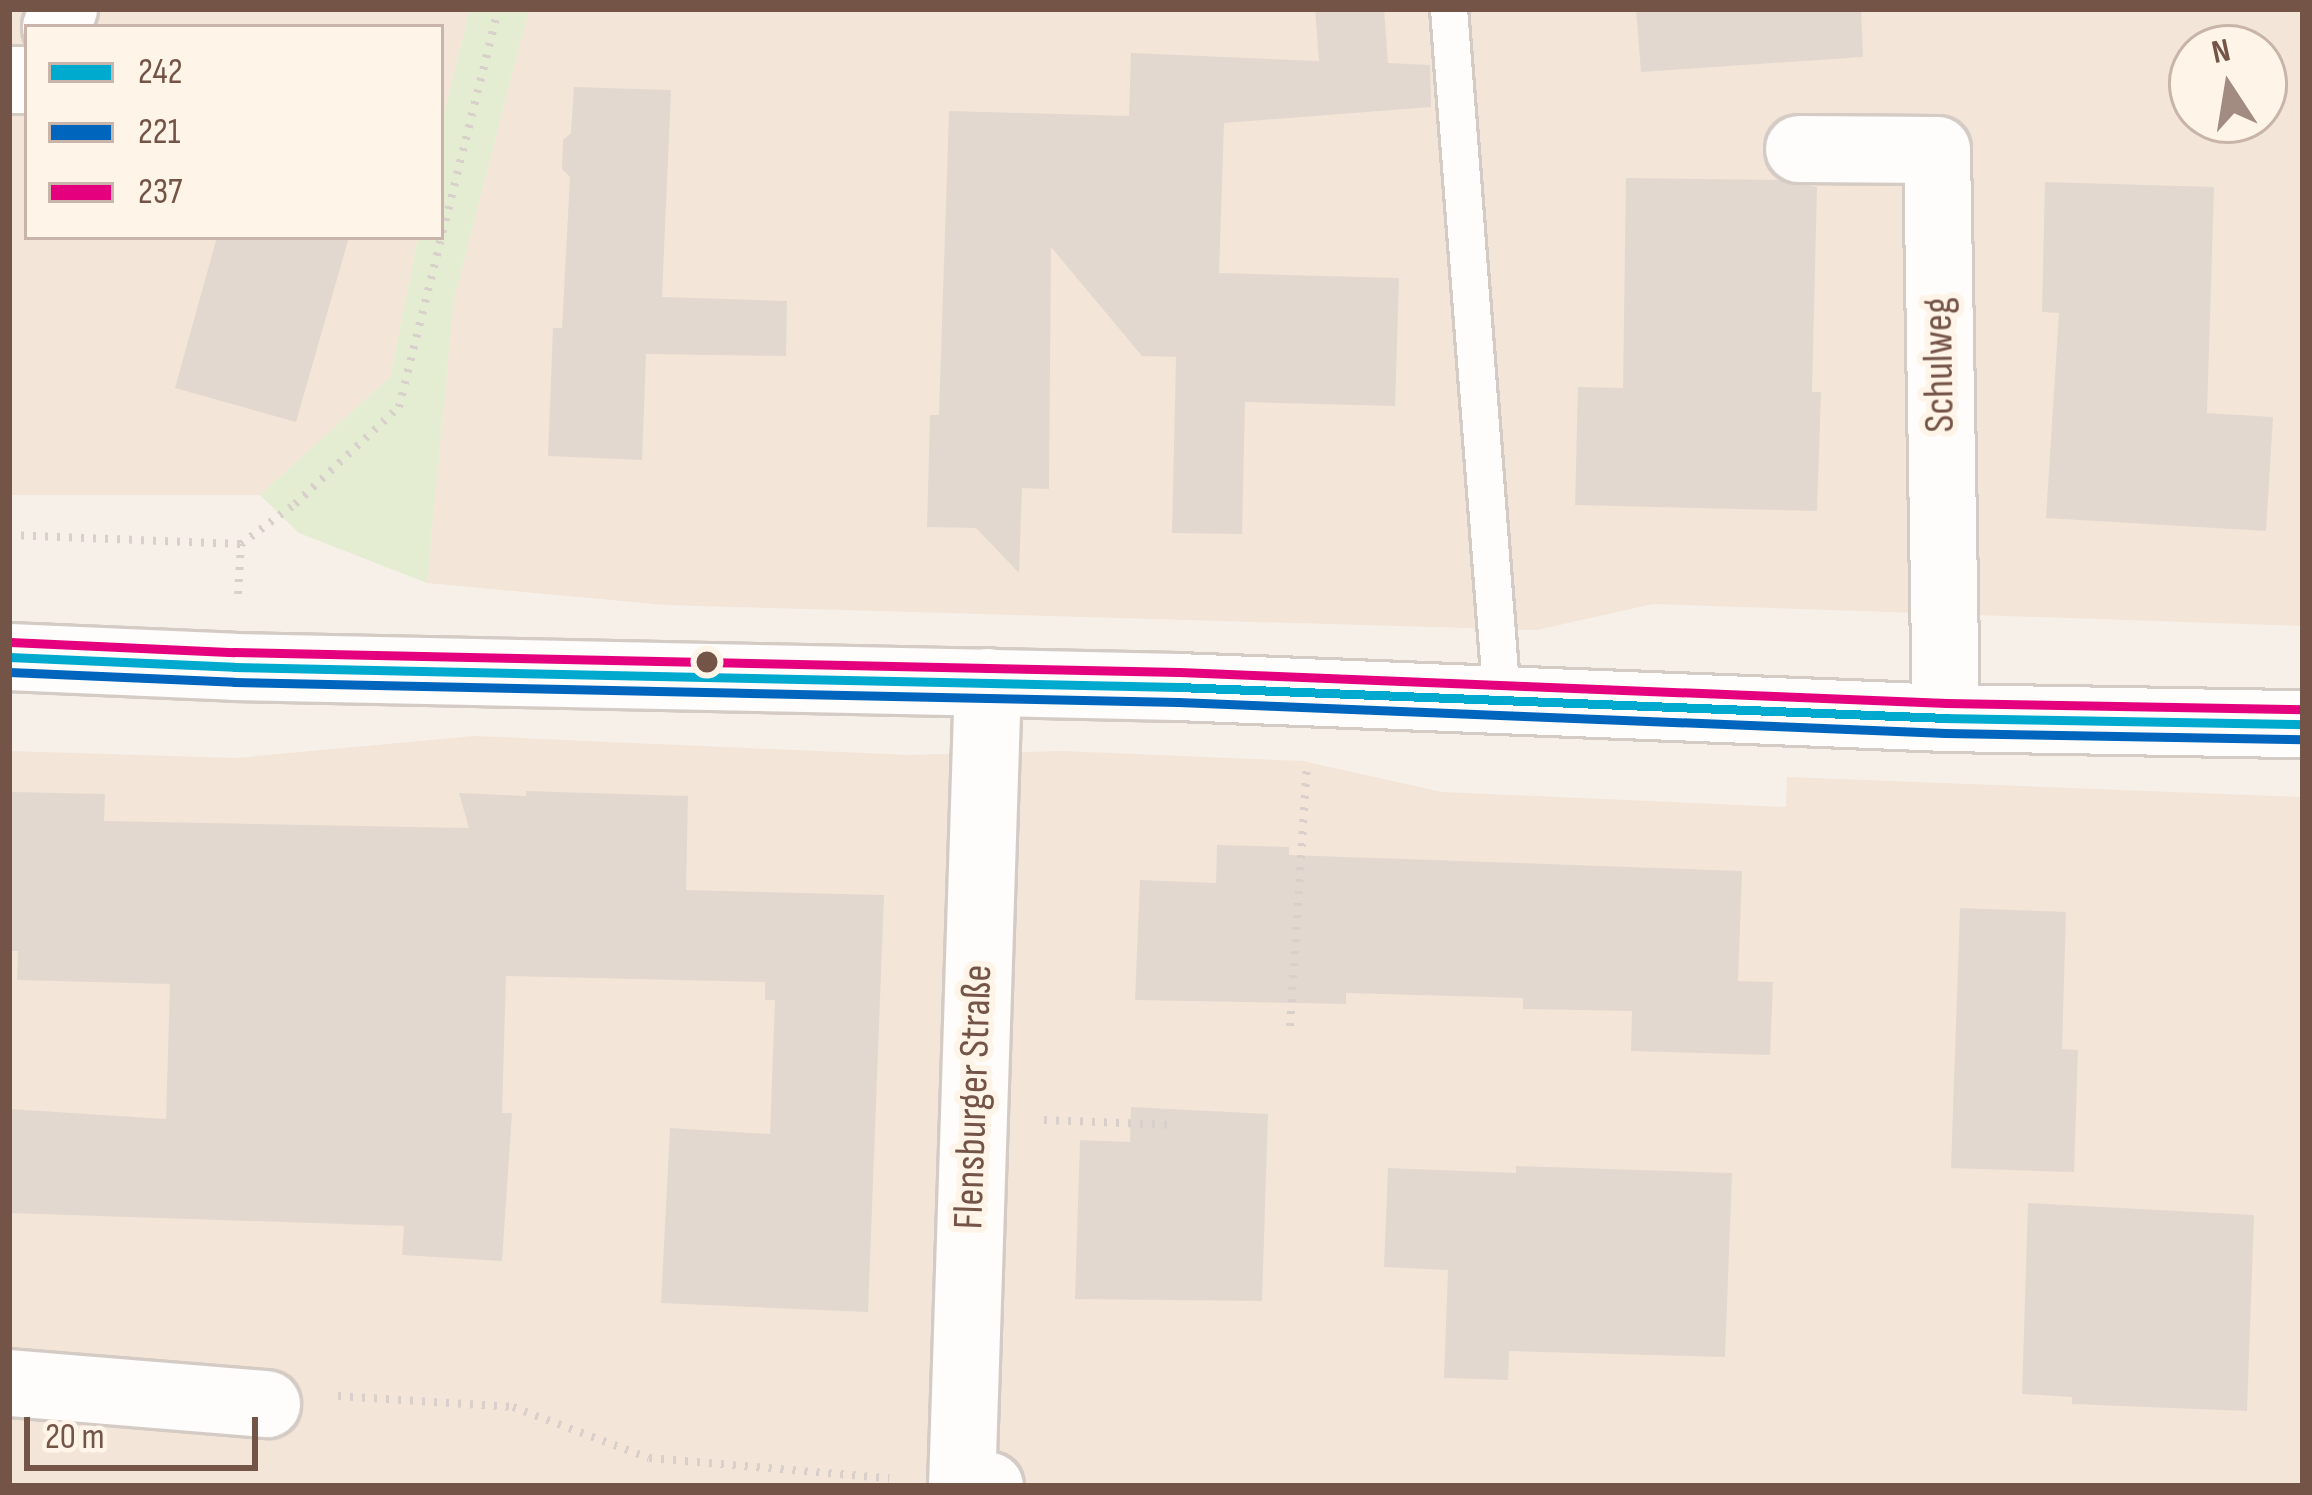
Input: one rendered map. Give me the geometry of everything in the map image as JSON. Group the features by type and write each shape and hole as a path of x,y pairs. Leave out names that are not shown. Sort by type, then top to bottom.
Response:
{"street":[{"name":"Schulweg","path":"1799,149 1937,150 1946,718"},
{"path":"9,657 234,667 988,682 1946,718 2303,724"},
{"name":"Flensburger Straße","path":"976,1485 973,1118 988,682"},
{"path":"9,1383 267,1404"}],"lane":[{"path":"1449,9 1502,700"}],"path":[{"path":"444,226 498,9"},
{"path":"9,535 241,544 295,504 399,407 441,240"},
{"path":"234,667 241,544"},
{"path":"1290,1026 1307,771 1304,692"},
{"path":"973,1118 1174,1125"},
{"path":"267,1404 323,1395 513,1408 649,1458 976,1485"}],"shaded area":[{"path":"9,9 470,9 444,114 444,24 24,24 24,240 417,240 390,377 260,495 9,495"},
{"path":"529,9 2303,9 2303,626 1653,604 1537,630 665,605 427,583 454,299"},
{"path":"474,736 908,755 1061,751 1302,761 1442,792 1786,807 1787,777 2303,797 2303,1486 9,1486 9,751 236,758"}],"green space":[{"path":"470,9 529,9 454,299 427,583 299,533 260,495 390,377 417,240 444,240 444,114"}],"building":[{"path":"1315,9 1384,9 1388,63 1430,65 1431,107 1224,123 1219,273 1399,278 1395,406 1245,402 1242,534 1172,533 1176,357 1142,356 1051,247 1049,489 1022,488 1019,573 976,528 927,527 930,415 939,415 949,111 1129,116 1131,53 1319,61"},
{"path":"1636,9 1861,9 1863,57 1641,72"},
{"path":"574,87 671,90 662,297 787,301 786,356 646,354 642,460 548,456 553,328 562,328 570,177 562,169 563,140 571,133"},
{"path":"1626,178 1779,180 1817,187 1812,392 1821,392 1817,511 1575,505 1578,387 1623,388"},
{"path":"2045,182 2214,187 2207,413 2273,417 2266,531 2046,518 2059,313 2042,312"},
{"path":"216,240 348,240 296,422 175,388"},
{"path":"526,791 688,796 686,890 884,895 868,1312 661,1303 670,1128 770,1134 775,1000 765,1000 765,982 506,976 502,1113 512,1113 502,1261 402,1255 404,1226 9,1213 9,1109 166,1119 170,984 17,980 18,951 9,951 10,792 105,794 104,821 469,828 459,793 526,796"},
{"path":"1217,845 1289,847 1289,855 1742,871 1738,981 1773,982 1770,1055 1631,1051 1632,1011 1523,1009 1523,998 1346,993 1346,1004 1135,1000 1140,880 1216,883"},
{"path":"1960,908 2066,912 2062,1049 2078,1050 2074,1172 1951,1168"},
{"path":"1131,1107 1268,1114 1262,1301 1075,1299 1080,1140 1130,1142"},
{"path":"1516,1166 1732,1173 1725,1357 1509,1351 1508,1380 1444,1378 1448,1270 1384,1267 1388,1168 1516,1173"},
{"path":"2028,1203 2254,1215 2247,1411 2072,1404 2072,1397 2022,1394"}],"transit line":[{"name":"237","path":"10,642 234,652 1179,672 1946,703 2303,709"},
{"name":"242","path":"9,657 234,667 1178,687 1946,718 2303,724"},
{"name":"221","path":"9,672 234,682 1178,702 1945,733 2303,739"}]}
